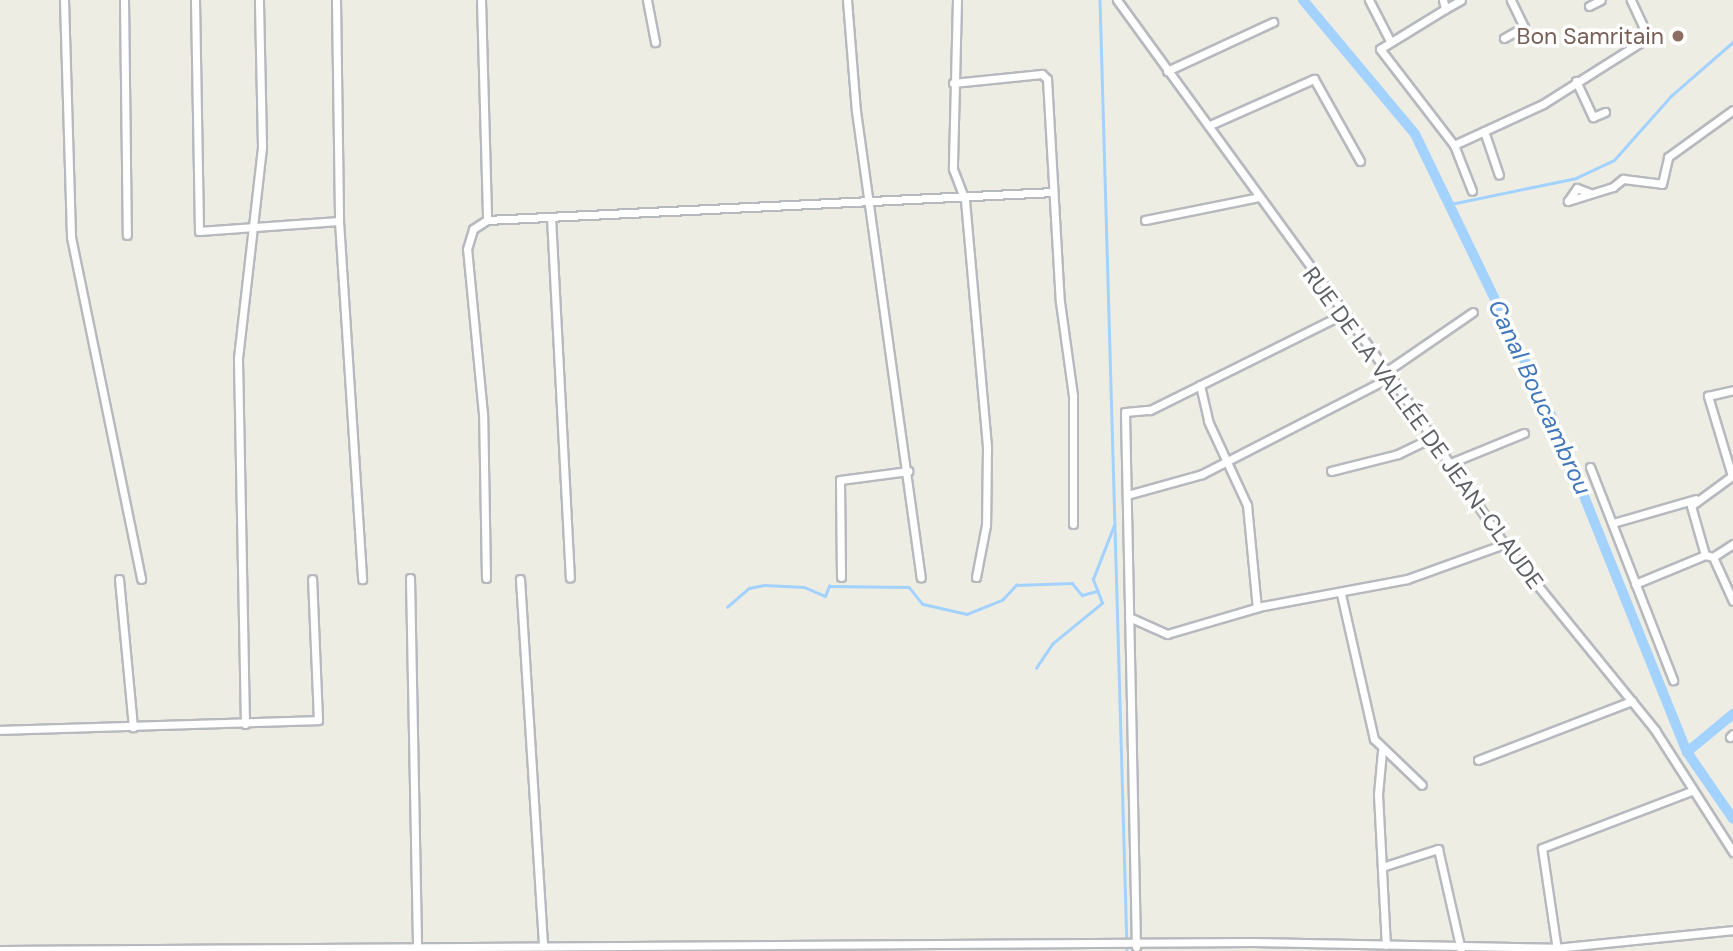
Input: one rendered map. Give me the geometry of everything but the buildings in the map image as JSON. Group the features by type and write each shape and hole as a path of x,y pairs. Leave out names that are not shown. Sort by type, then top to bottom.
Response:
{"street":[{"path":"64,0 71,237 141,579"},
{"path":"124,0 127,235"},
{"path":"195,0 199,231 340,221"},
{"path":"245,724 238,358 254,226 265,89 259,0"},
{"path":"336,0 340,221 362,579"},
{"path":"481,0 487,220"},
{"path":"647,0 655,42"},
{"path":"847,0 868,198 921,577"},
{"path":"957,0 953,169 965,200 987,448 986,524 976,577"},
{"name":"RUE DE LA VALLÉE DE JEAN-CLAUDE","path":"1118,0 1389,374 1504,544 1632,701 1733,852"},
{"path":"1369,0 1390,41"},
{"path":"1461,0 1444,4 1390,41 1381,55 1454,145 1472,191"},
{"path":"1504,38 1524,27 1511,0"},
{"path":"1589,6 1601,0"},
{"path":"1454,145 1543,104 1576,80 1641,42 1643,26 1631,0"},
{"path":"1167,71 1273,22"},
{"path":"954,83 1045,75 1053,192 1072,375 1073,524"},
{"path":"1210,125 1314,79 1360,161"},
{"path":"1576,80 1593,117 1605,112"},
{"path":"1590,193 1623,179 1662,184 1668,157 1733,110"},
{"path":"1485,131 1499,175"},
{"path":"486,578 483,414 467,249 473,229 487,220 868,198 965,200 1053,192"},
{"path":"1145,220 1259,197"},
{"path":"551,217 570,578"},
{"path":"1127,495 1174,485 1228,460 1389,374 1473,312"},
{"path":"1136,947 1125,412 1150,410 1343,314"},
{"path":"1200,385 1208,421 1247,505 1257,608"},
{"path":"1613,523 1717,492 1731,476 1708,396 1733,390"},
{"path":"1448,464 1524,433"},
{"path":"1331,471 1398,454 1431,438"},
{"path":"1590,467 1673,680"},
{"path":"841,577 840,480 908,471"},
{"path":"1697,499 1692,518 1733,601"},
{"path":"1129,617 1167,634 1257,608 1341,594 1477,559 1504,544"},
{"path":"1635,584 1733,544"},
{"path":"410,578 417,943"},
{"path":"118,579 133,727"},
{"path":"0,730 245,724 319,717 312,579"},
{"path":"520,579 542,946"},
{"path":"1341,594 1374,739 1382,751 1402,760 1422,785"},
{"path":"1478,760 1632,701"},
{"path":"1382,751 1378,794 1385,866 1386,945"},
{"path":"1557,949 1542,848 1691,791"},
{"path":"1385,866 1438,849 1461,949"},
{"path":"0,950 417,943 484,948 1120,948 1386,945 1461,949 1557,949 1733,930"}],"waterway":[{"path":"1100,0 1127,951"},
{"name":"Canal Boucambrou","path":"1303,0 1415,134 1555,424 1687,752 1733,819"},
{"path":"1446,205 1576,178 1614,160 1671,96 1733,42"},
{"path":"1036,668 1052,644 1102,603 1093,579 1114,525"},
{"path":"727,607 749,588 764,585 804,587 825,596 829,586 909,587 923,604 967,614 1002,600 1016,585 1072,583 1082,595 1097,591"},
{"path":"1687,752 1733,714"}],"place":[{"name":"Bon Samritain","path":"1678,36"}]}
